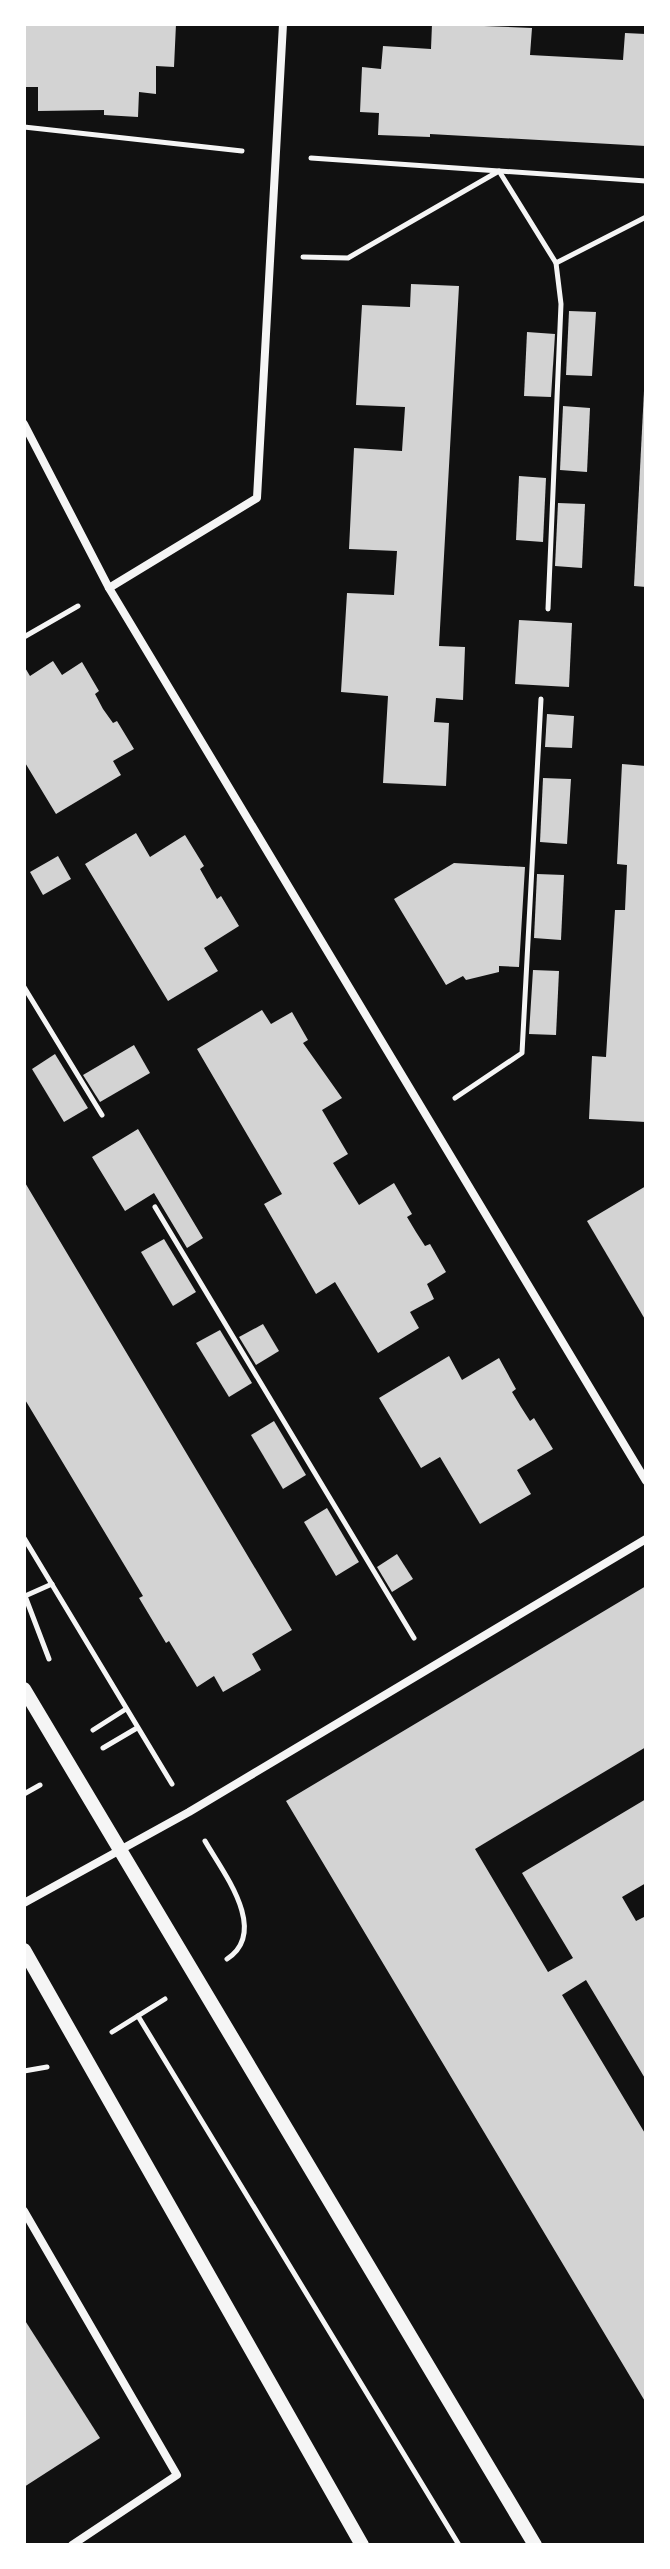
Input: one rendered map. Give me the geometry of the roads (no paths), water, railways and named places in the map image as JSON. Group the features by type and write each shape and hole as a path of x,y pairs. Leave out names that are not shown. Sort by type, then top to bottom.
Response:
{"street":[{"path":"109,588 257,498 283,24"},
{"path":"24,424 109,588 646,1481"},
{"path":"24,1903 202,1804 646,1539"},
{"path":"24,1689 535,2545"},
{"path":"24,1950 362,2545"},
{"path":"24,2211 177,2475 72,2545"}]}
